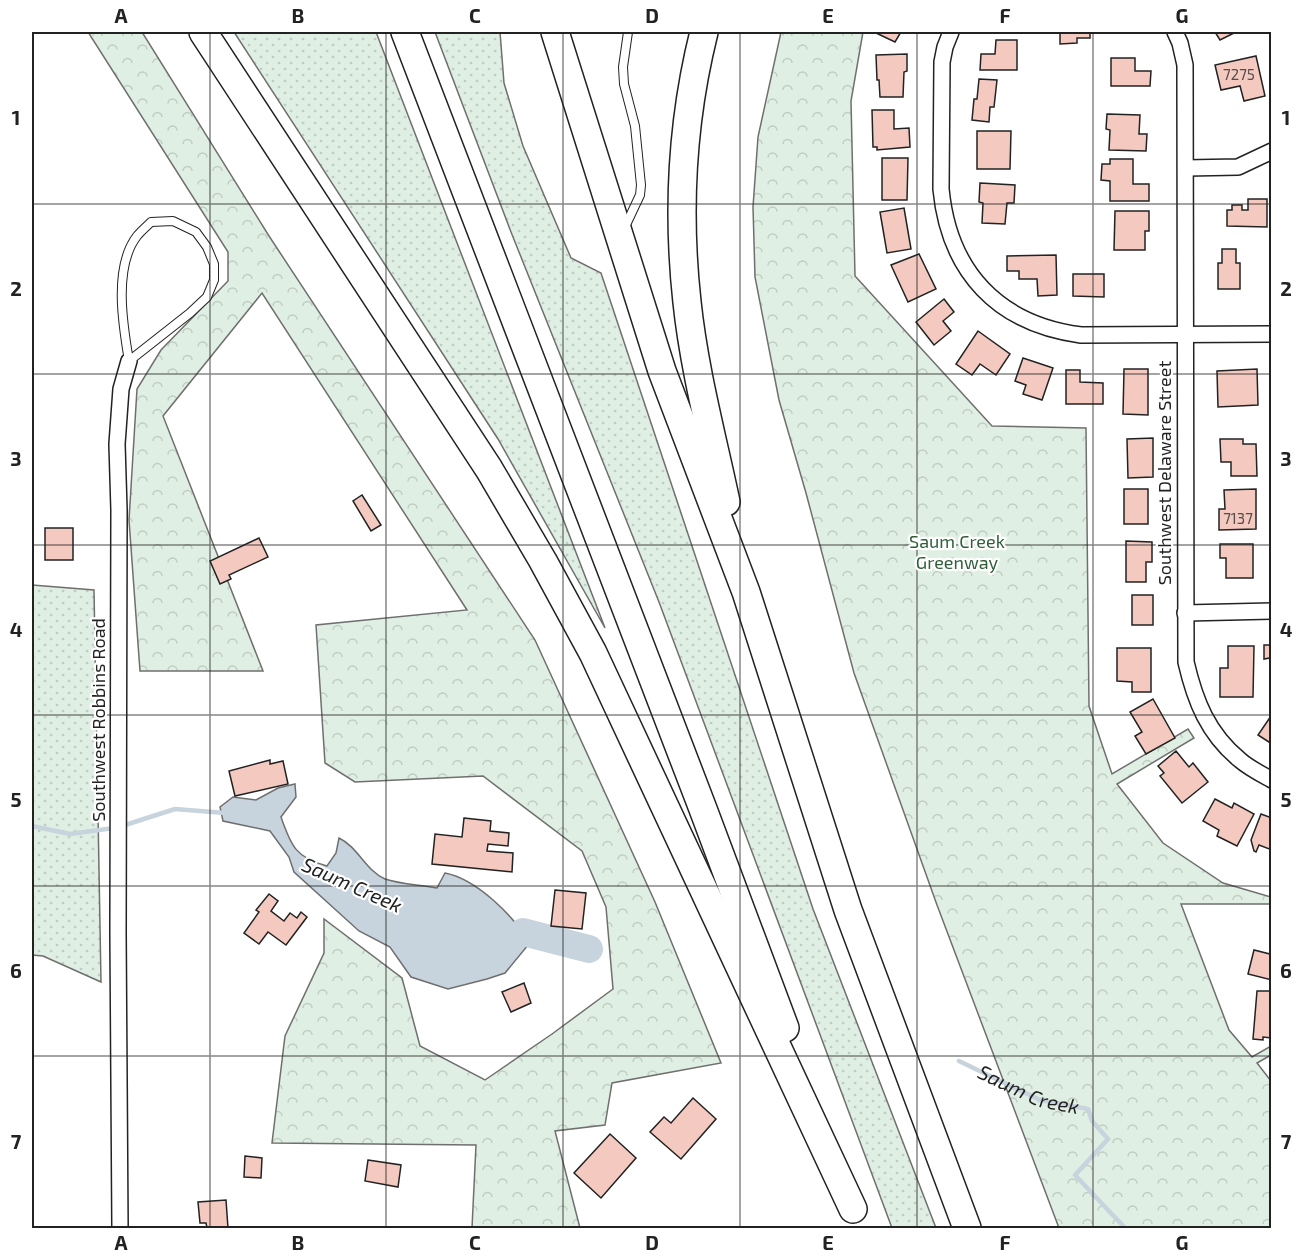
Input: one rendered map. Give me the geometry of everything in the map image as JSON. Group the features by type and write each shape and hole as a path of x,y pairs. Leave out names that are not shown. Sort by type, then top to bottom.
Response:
{"highway":[{"path":"203,32 489,469 543,561 593,653 856,1219"},
{"path":"405,32 699,798 856,1219"},
{"path":"555,32 662,371 746,592 848,910 967,1228"},
{"path":"704,32 696,63 686,127 682,181 685,280 696,363 746,592"}],"street":[{"path":"951,32 942,62 941,189 948,228 967,271 980,288 995,302 1034,324 1057,331 1081,334 1272,334"},
{"name":"Southwest Delaware Street","path":"1174,32 1180,43 1185,65 1186,662 1193,693 1208,726 1239,759 1272,780"},
{"path":"1186,168 1238,167 1272,152"},
{"name":"Southwest Robbins Road","path":"120,1228 117,444 121,389 129,361"},
{"path":"1185,613 1272,611"}],"lane":[{"path":"620,238 640,195 635,126 624,84 623,67 628,32"},
{"name":"Southwest Robbins Road","path":"173,221 196,232 207,247 214,264 214,280 207,297 182,320 129,361 122,320 124,266 136,238 151,222 173,221"}],"green space":[{"path":"88,32 142,32 269,236 535,640 655,902 721,1063 612,1083 605,1125 555,1131 580,1228 472,1228 476,1145 272,1143 285,1036 324,953 324,919 402,978 420,1046 485,1080 613,989 606,907 582,851 483,776 355,782 325,763 316,625 467,610 262,293 163,416 263,671 140,671 129,520 137,389 161,350 228,281 228,252"},
{"path":"234,32 376,32 605,628 498,439"},
{"path":"435,32 500,32 504,83 523,146 571,258 601,273 813,909 936,1228 892,1228 659,602 511,232"},
{"name":"Saum Creek Greenway","path":"781,32 863,32 851,101 855,276 992,426 1086,428 1089,706 1112,774 1188,729 1194,738 1117,784 1163,843 1223,883 1271,897 1271,904 1181,904 1229,1030 1252,1057 1271,1046 1271,1055 1257,1063 1271,1081 1271,1228 1059,1228 937,905 854,673 779,400 755,277 753,207 758,137"},
{"path":"32,585 94,590 101,982 43,956 32,955"}],"water":[{"path":"295,784 296,797 281,817 288,836 301,855 327,866 336,853 339,838 352,847 372,870 385,879 437,888 445,873 457,877 493,900 523,933 529,944 505,973 487,979 448,989 411,977 390,947 359,931 294,872 289,857 270,831 223,821 220,807 233,797 256,800 278,788"}],"building":[{"path":"874,32 901,32 895,42"},
{"path":"1060,32 1090,32 1090,38 1077,38 1077,43 1060,44"},
{"path":"1215,32 1236,32 1220,40"},
{"path":"996,40 1017,40 1017,70 980,70 981,54 995,54"},
{"path":"907,54 903,97 880,97 876,55"},
{"path":"1256,56 1265,96 1244,101 1240,86 1221,90 1215,65"},
{"path":"1111,58 1135,58 1135,71 1151,71 1150,86 1111,86"},
{"path":"979,79 997,80 994,107 990,107 989,122 972,120"},
{"path":"872,110 894,110 894,129 909,128 910,147 877,150 877,147 873,147"},
{"path":"1107,114 1140,115 1139,134 1147,134 1146,151 1109,150 1110,130 1106,129"},
{"path":"977,131 1011,131 1010,169 977,169"},
{"path":"882,158 908,158 907,200 882,200"},
{"path":"1110,159 1133,159 1133,184 1149,184 1149,201 1110,201 1110,181 1101,180 1102,164 1110,164"},
{"path":"980,183 1015,185 1014,203 1007,203 1005,224 982,223 983,203 979,202"},
{"path":"1248,199 1267,199 1267,227 1227,226 1227,210 1232,210 1232,205 1242,205 1242,210 1248,210"},
{"path":"904,208 911,249 887,253 880,212"},
{"path":"1115,211 1149,211 1149,231 1145,231 1145,250 1114,250"},
{"path":"1222,249 1236,249 1236,263 1240,263 1240,289 1218,289 1218,263 1222,263"},
{"path":"919,254 936,289 908,302 891,265"},
{"path":"1056,255 1057,295 1038,296 1037,279 1019,279 1019,271 1007,271 1007,256"},
{"path":"1073,274 1104,274 1104,297 1073,296"},
{"path":"944,299 954,312 943,321 951,331 934,345 916,322"},
{"path":"978,331 1010,354 996,375 980,364 972,375 956,364"},
{"path":"1023,358 1053,368 1042,400 1023,394 1026,385 1015,381"},
{"path":"1124,369 1148,369 1148,415 1123,414"},
{"path":"1257,369 1258,405 1218,407 1217,371"},
{"path":"1066,370 1080,370 1080,382 1103,383 1103,404 1066,404"},
{"path":"1153,438 1153,477 1128,478 1127,439"},
{"path":"1220,439 1243,439 1243,444 1256,444 1257,476 1231,476 1231,462 1221,462"},
{"path":"1124,489 1148,489 1148,524 1124,524"},
{"path":"1256,489 1256,529 1219,530 1219,509 1225,509 1224,490"},
{"path":"362,495 381,525 371,531 353,501"},
{"path":"45,528 73,528 73,560 45,560"},
{"path":"259,538 268,557 229,575 231,579 220,584 210,561"},
{"path":"1126,541 1152,542 1152,562 1146,562 1146,582 1126,582"},
{"path":"1220,544 1253,544 1253,578 1226,578 1226,558 1220,558"},
{"path":"1132,595 1153,595 1153,625 1132,625"},
{"path":"1264,645 1272,645 1272,691 1270,658 1264,659"},
{"path":"1228,646 1254,646 1253,697 1220,697 1220,668 1228,668"},
{"path":"1117,648 1151,648 1151,692 1132,692 1132,682 1117,681"},
{"path":"1153,699 1175,738 1146,754 1135,736 1142,732 1130,712"},
{"path":"1272,717 1272,744 1258,735"},
{"path":"1176,751 1189,767 1193,763 1208,782 1182,803 1160,776 1164,773 1158,766"},
{"path":"270,760 270,764 283,761 288,784 235,796 229,771"},
{"path":"1215,799 1232,808 1234,803 1254,814 1237,846 1217,836 1219,830 1203,821"},
{"path":"1261,814 1272,818 1272,850 1259,845 1256,852 1251,840"},
{"path":"464,818 491,821 490,831 509,833 508,846 488,844 487,851 513,853 512,872 432,864 435,834 462,837"},
{"path":"555,890 586,893 582,929 551,926"},
{"path":"269,894 278,901 271,911 284,921 290,913 297,918 301,912 307,917 286,945 268,932 259,944 244,933 259,912 256,910"},
{"path":"1272,946 1272,980 1248,974 1254,950 1270,954"},
{"path":"524,983 531,1003 511,1012 502,992"},
{"path":"1257,991 1272,991 1272,1038 1263,1037 1263,1040 1253,1039"},
{"path":"693,1098 716,1119 681,1159 650,1132 664,1117 671,1123"},
{"path":"610,1134 636,1158 601,1198 574,1173"},
{"path":"245,1156 262,1158 261,1178 244,1177"},
{"path":"368,1160 401,1165 398,1187 365,1181"},
{"path":"226,1200 228,1228 207,1228 206,1223 200,1223 198,1202"}],"waterway":[{"name":"Saum Creek","path":"122,826 175,809 225,813"},
{"name":"Saum Creek","path":"32,826 70,834 114,828"},
{"name":"Saum Creek","path":"523,932 589,949"},
{"name":"Saum Creek","path":"959,1061 1040,1100 1088,1109 1092,1121 1108,1139 1075,1175 1125,1228"}]}
